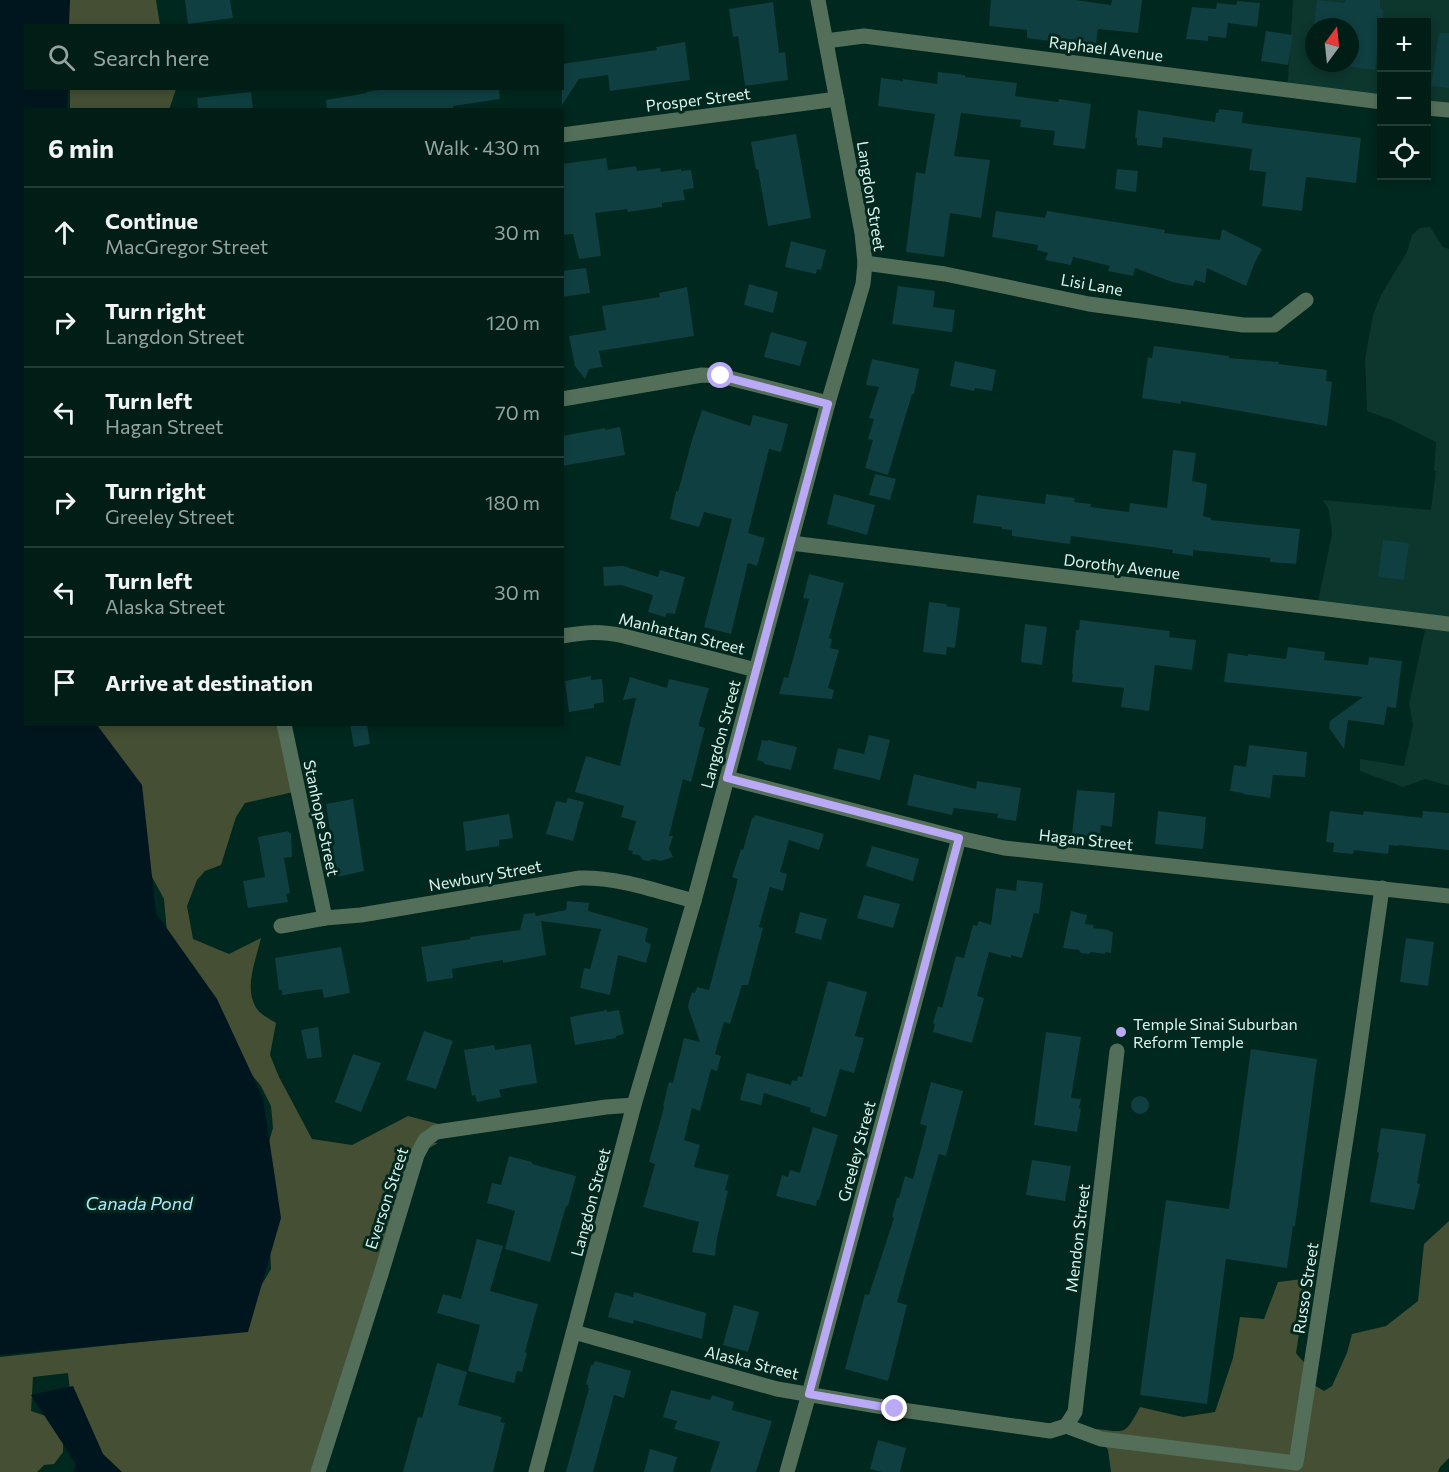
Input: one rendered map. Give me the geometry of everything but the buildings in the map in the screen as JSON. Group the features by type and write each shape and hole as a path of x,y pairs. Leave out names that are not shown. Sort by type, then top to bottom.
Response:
{"street":[{"name":"Langdon Street","path":"536,1472 634,1105 694,901 828,404 863,284 865,263 862,233 818,0"},
{"name":"Raphael Avenue","path":"826,41 864,36 1377,101"},
{"name":"Prosper Street","path":"564,135 837,99"},
{"path":"1431,108 1449,110"},
{"name":"Lisi Lane","path":"865,263 945,274 1089,304 1243,325 1274,325 1306,300"},
{"path":"564,399 711,375 828,404"},
{"name":"Dorothy Avenue","path":"791,543 1449,624"},
{"name":"Manhattan Street","path":"564,636 606,632 756,670"},
{"name":"Stanhope Street","path":"284,726 325,918"},
{"name":"Hagan Street","path":"727,778 1004,848 1449,896"},
{"name":"Greeley Street","path":"787,1472 959,838"},
{"name":"Newbury Street","path":"281,926 325,918 361,915 580,878 614,879 694,901"},
{"name":"Russo Street","path":"1066,1426 1101,1439 1296,1463 1382,888"},
{"name":"Mendon Street","path":"1066,1426 1075,1412 1117,1051"},
{"name":"Everson Street","path":"318,1472 417,1155 425,1140 436,1132 606,1107 634,1105"},
{"name":"Alaska Street","path":"573,1332 777,1389 895,1409 1050,1431 1066,1426"}],"shaded area":[{"path":"1293,0 1449,0 1449,116 1431,114 1431,18 1377,18 1377,106 1287,95"},
{"path":"1430,227 1443,247 1449,249 1449,786 1425,779 1403,787 1360,771 1360,759 1404,766 1413,725 1409,704 1425,630 1316,611 1332,534 1329,510 1323,500 1431,510 1436,471 1434,471 1436,442 1392,420 1367,411 1365,359 1373,315 1381,295 1407,252 1412,235 1420,228"}],"green space":[{"path":"68,0 156,0 160,24 69,24"},
{"path":"70,90 176,90 170,108 70,108"},
{"path":"91,726 285,726 298,791 245,803 236,817 221,865 205,871 197,880 187,906 193,939 229,954 261,938 252,974 253,1001 261,1013 276,1023 270,1055 312,1139 352,1145 408,1116 450,1127 434,1143 438,1143 424,1151 322,1472 99,1472 71,1400 68,1373 33,1377 31,1411 46,1416 63,1433 63,1452 54,1464 44,1465 37,1472 0,1472 0,1357 204,1335 239,1323 271,1269 270,1250 257,1182 273,1128 271,1106 261,1086 232,1051 167,932 164,899 127,831"},
{"path":"1449,1221 1449,1458 1438,1472 1111,1472 1108,1450 1096,1429 1124,1430 1140,1407 1183,1417 1215,1412 1233,1358 1240,1317 1264,1319 1278,1282 1302,1279 1305,1287 1299,1298 1303,1309 1296,1353 1308,1366 1309,1382 1324,1391 1332,1386 1347,1353 1352,1334 1386,1326 1418,1301 1424,1244"}],"water":[{"name":"Canada Pond","path":"0,0 70,0 69,24 24,24 24,90 68,90 67,108 24,108 24,726 98,726 142,785 156,913 217,999 263,1098 281,1218 248,1332 0,1355"},
{"path":"73,1386 103,1454 122,1472 74,1472 76,1464 31,1395"}],"place":[{"name":"Temple Sinai Suburban Reform Temple","path":"1121,1032"}],"route":[{"path":"721,376 828,404 727,778 959,838 809,1394 895,1409"}]}
